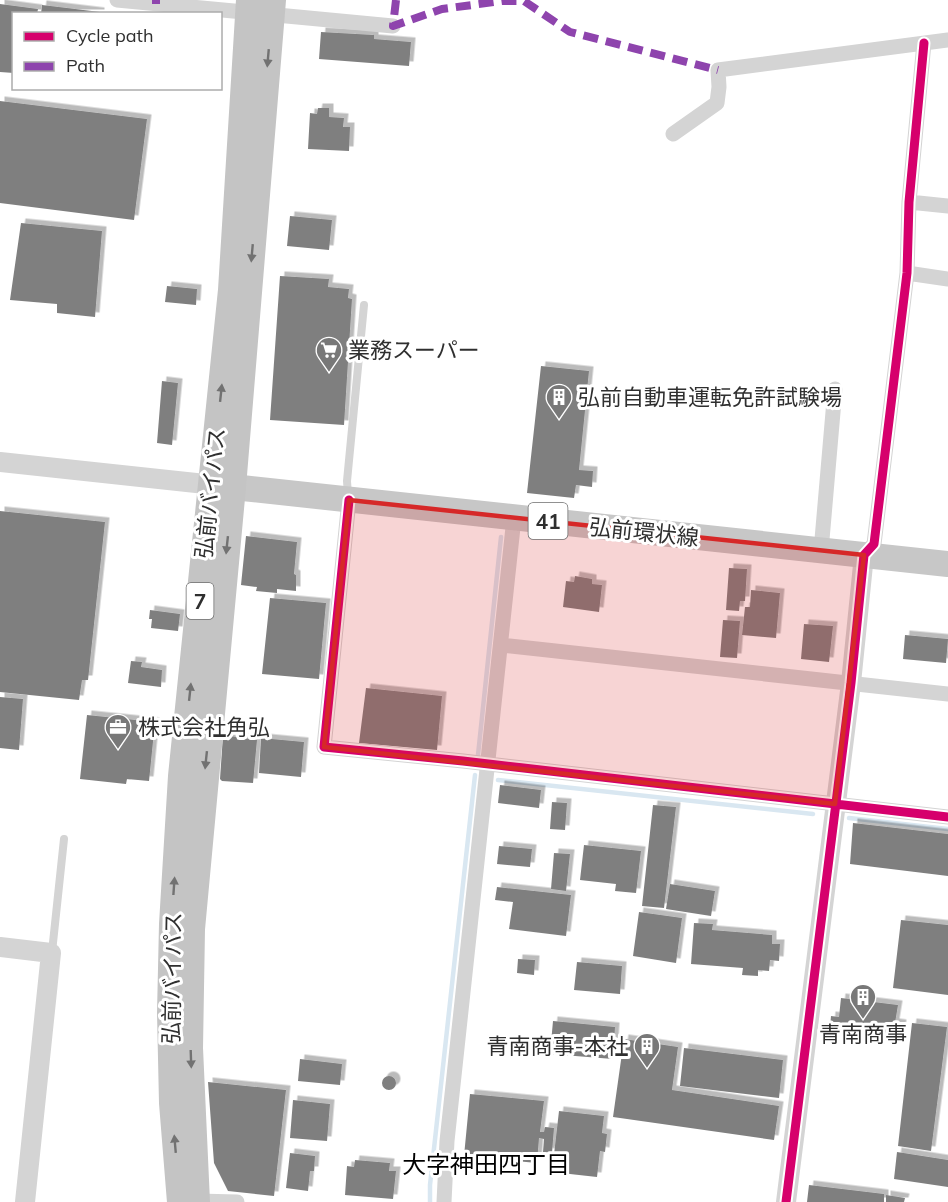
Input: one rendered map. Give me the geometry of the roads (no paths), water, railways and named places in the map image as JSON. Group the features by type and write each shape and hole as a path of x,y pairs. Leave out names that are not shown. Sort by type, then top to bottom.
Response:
{"highway":[{"name":"弘前バイパス","path":"191,1202 172,1103 170,1013 172,924 181,776 222,486 231,290 260,6"}],"main road":[{"name":"弘前環状線","path":"222,486 948,564"}],"street":[{"path":"117,0 260,6 393,27"},
{"path":"673,134 717,103 718,70 948,40"},
{"path":"786,1202 851,683 864,555 874,544 907,273 909,202 924,43"},
{"path":"909,202 948,206"},
{"path":"907,273 948,279"},
{"path":"821,551 835,389"},
{"path":"0,462 222,486"},
{"path":"349,500 324,747 948,817"},
{"path":"444,1202 447,1142 514,518"},
{"path":"501,645 948,694"},
{"path":"0,947 51,953 25,1202"},
{"path":"191,1202 237,1202"}],"lane":[{"path":"349,500 347,482 364,305"},
{"path":"51,953 64,839"}],"waterway":[{"path":"478,755 501,537"},
{"path":"430,1202 475,775"},
{"path":"498,780 813,814"},
{"path":"849,818 948,829"}],"place":[{"name":"業務スーパー","path":"329,373"},
{"name":"弘前自動車運転免許試験場","path":"559,420"},
{"name":"株式会社角弘","path":"118,750"},
{"name":"青南商事","path":"863,1020"},
{"name":"青南商事-本社","path":"647,1069"}],"district":[{"name":"大字神田四丁目","path":"486,1164"}]}
